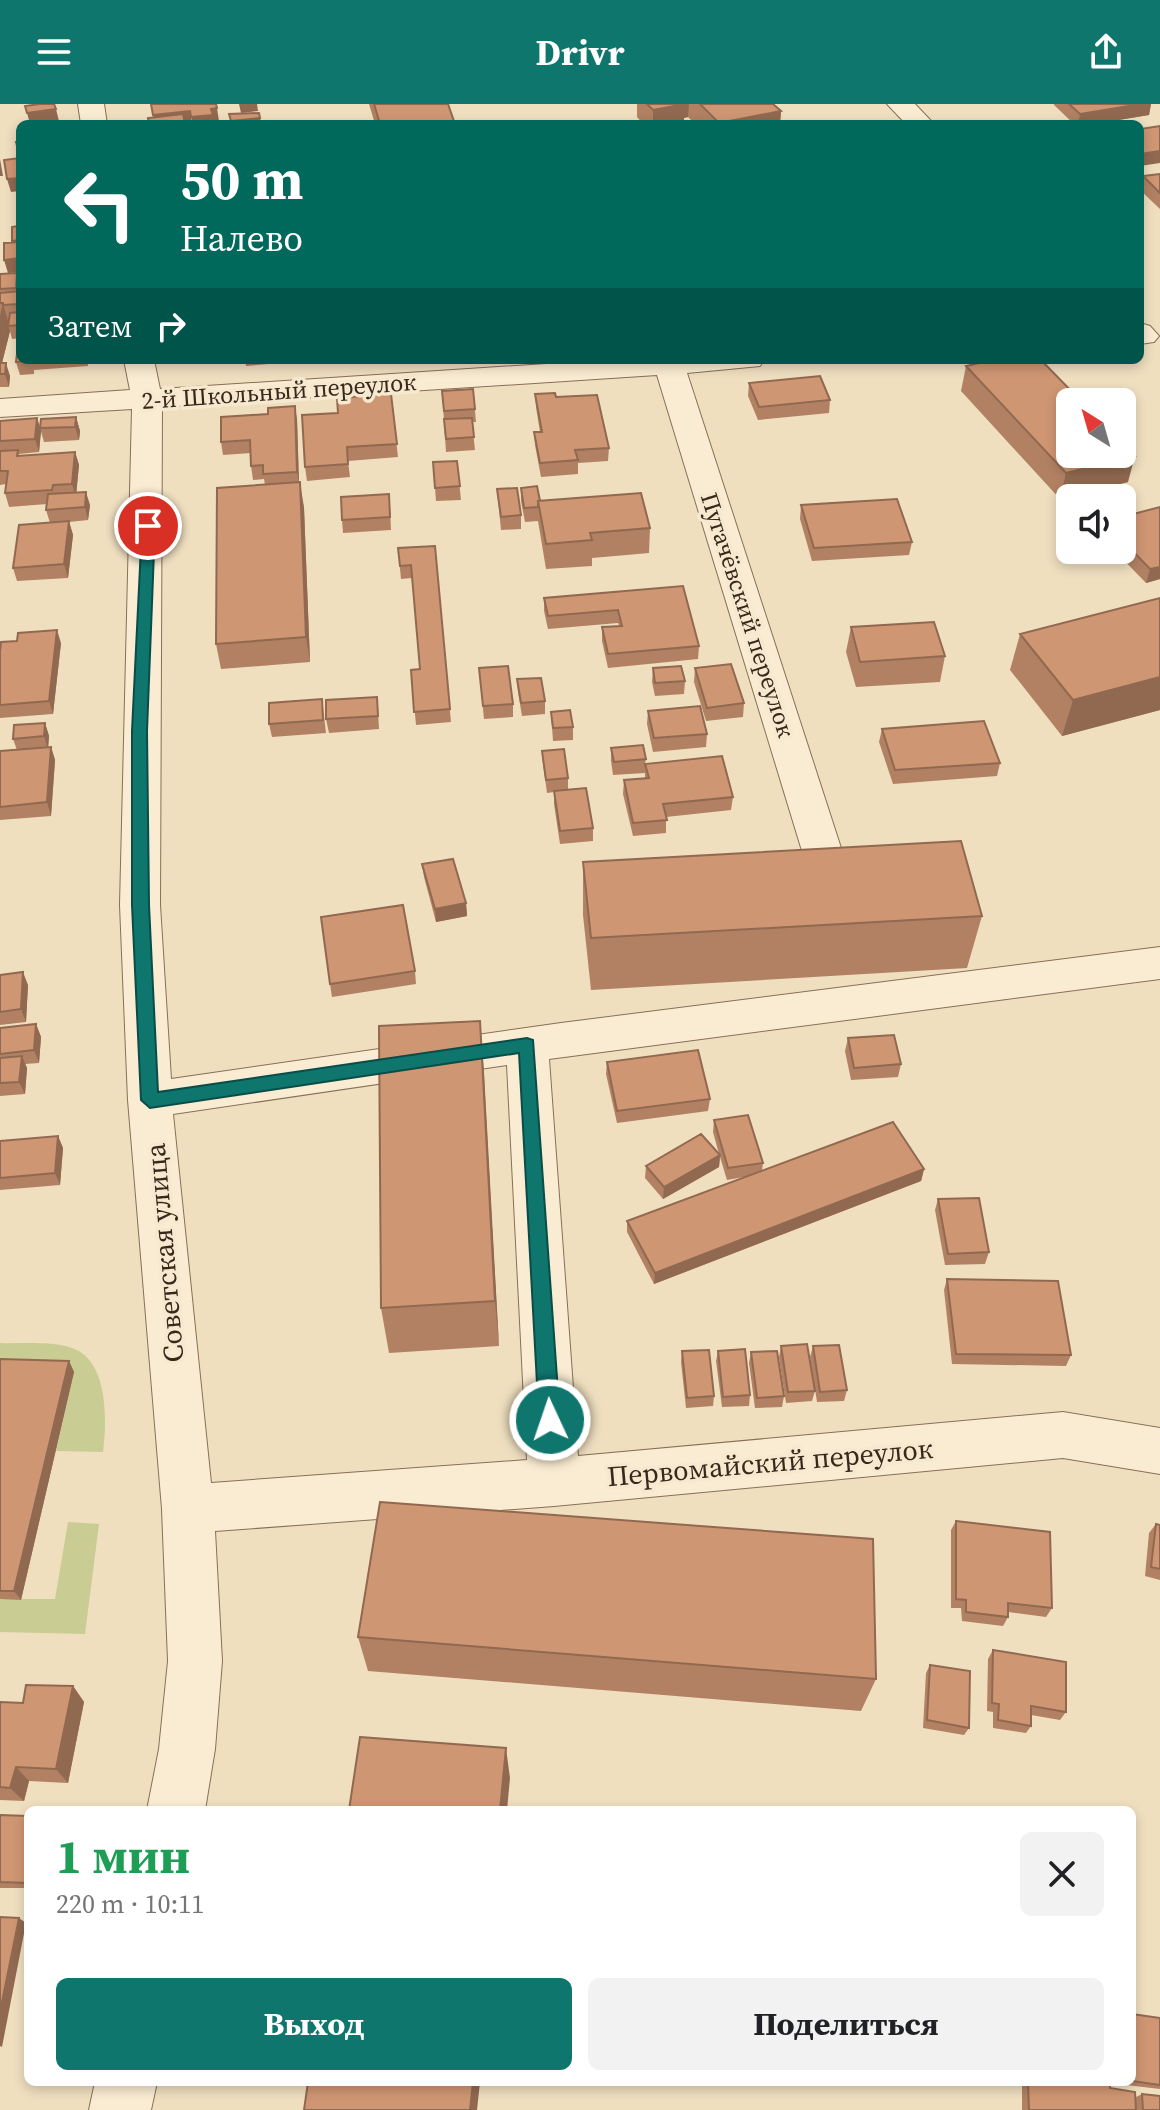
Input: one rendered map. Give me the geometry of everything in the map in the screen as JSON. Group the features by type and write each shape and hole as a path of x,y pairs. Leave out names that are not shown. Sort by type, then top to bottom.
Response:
{"street":[{"path":"900,104 917,120"},
{"name":"2-й Школьный переулок","path":"0,408 143,380 685,364"},
{"name":"Пугачёвский переулок","path":"669,365 822,851 817,865"},
{"name":"Советская улица","path":"143,380 148,526 140,731 140,905 150,1100 188,1509 195,1661 187,1749 177,1806"},
{"path":"150,1100 527,1045 1160,963"},
{"path":"527,1045 554,1482"},
{"name":"Первомайский переулок","path":"188,1509 554,1482 1063,1435 1160,1451"},
{"path":"120,2110 125,2086"}],"green space":[{"path":"0,1343 61,1345 82,1353 92,1363 105,1408 103,1452 56,1451 74,1372 0,1369"},
{"path":"68,1522 99,1524 85,1634 0,1632 0,1599 55,1599"}],"building":[{"path":"54,104 56,109 27,113 25,106"},
{"path":"151,104 216,104 217,108 211,109 213,115 191,117 190,111 153,115"},
{"path":"374,104 448,104 454,120 379,120"},
{"path":"647,104 685,104 653,110"},
{"path":"700,104 773,104 781,111 734,120 716,120"},
{"path":"1069,104 1141,104 1080,114"},
{"path":"259,113 260,118 231,120 229,114"},
{"path":"183,114 184,120 148,120"},
{"path":"1160,126 1160,151 1144,153 1144,128"},
{"path":"16,158 16,178 7,179 4,160"},
{"path":"1160,174 1160,193 1144,177"},
{"path":"16,226 16,240 12,241 12,227"},
{"path":"16,242 16,258 4,260 4,243"},
{"path":"16,273 16,288 0,289 0,274"},
{"path":"16,291 16,304 0,303 0,293"},
{"path":"16,312 16,325 8,326 10,313"},
{"path":"0,363 6,363 5,374 0,374"},
{"path":"1045,364 1068,388 1056,388 1056,462 966,366"},
{"path":"820,376 830,400 759,407 749,383"},
{"path":"473,389 475,409 444,411 442,391"},
{"path":"555,393 556,397 597,395 609,448 575,450 578,460 540,463 534,432 542,432 535,394"},
{"path":"391,394 397,444 347,447 348,464 305,467 302,415 338,413 337,398"},
{"path":"295,406 297,472 263,474 263,465 251,466 250,440 221,442 221,417 268,414 268,408"},
{"path":"76,417 75,427 40,428 41,419"},
{"path":"37,418 35,439 0,441 0,421"},
{"path":"472,418 474,437 446,439 444,419"},
{"path":"18,450 17,456 75,452 72,484 53,485 52,490 5,493 8,471 0,471 0,451"},
{"path":"457,461 460,486 435,488 433,462"},
{"path":"1061,468 1086,468 1066,473"},
{"path":"300,482 306,637 216,644 217,488"},
{"path":"537,486 538,507 524,508 521,488"},
{"path":"517,488 521,515 501,517 497,489"},
{"path":"86,492 85,507 46,510 48,494"},
{"path":"641,493 650,528 590,533 592,540 546,544 538,501"},
{"path":"389,494 390,517 342,520 341,497"},
{"path":"897,499 912,542 814,548 801,505"},
{"path":"1160,507 1160,567 1150,569 1136,554 1136,513"},
{"path":"69,521 64,564 13,568 19,525"},
{"path":"435,546 450,709 414,712 411,670 420,669 411,565 400,566 398,548"},
{"path":"683,586 699,646 608,654 602,627 622,626 618,610 548,616 544,598"},
{"path":"1160,598 1160,677 1073,700 1020,634"},
{"path":"934,622 945,656 860,662 851,627"},
{"path":"57,630 49,701 0,705 1,642 17,641 18,633"},
{"path":"731,664 744,703 707,708 695,668"},
{"path":"508,666 513,704 483,706 479,668"},
{"path":"681,666 685,681 655,683 653,668"},
{"path":"541,678 545,701 521,703 517,679"},
{"path":"377,697 378,716 326,719 326,700"},
{"path":"322,699 323,720 269,724 269,703"},
{"path":"700,706 707,734 654,738 648,711"},
{"path":"570,710 573,727 553,728 551,712"},
{"path":"984,721 1000,763 895,770 882,729"},
{"path":"45,723 44,736 13,739 14,725"},
{"path":"643,745 646,759 614,762 611,748"},
{"path":"51,747 47,802 0,807 0,751"},
{"path":"564,749 568,778 546,780 542,751"},
{"path":"722,756 733,797 663,804 667,820 633,823 624,780 649,778 645,764"},
{"path":"586,788 593,828 560,831 554,791"},
{"path":"961,841 982,916 591,938 583,862"},
{"path":"453,859 466,903 435,909 422,864"},
{"path":"403,905 415,971 330,984 321,917"},
{"path":"23,972 21,1009 0,1012 0,975"},
{"path":"480,1021 495,1301 381,1308 379,1026"},
{"path":"36,1024 34,1050 0,1054 0,1028"},
{"path":"894,1035 901,1064 854,1068 848,1038"},
{"path":"698,1050 710,1099 617,1111 607,1062"},
{"path":"22,1056 19,1082 0,1083 0,1058"},
{"path":"748,1115 763,1163 728,1168 714,1120"},
{"path":"893,1122 924,1169 655,1273 627,1221"},
{"path":"701,1134 720,1155 664,1187 646,1166"},
{"path":"58,1136 55,1173 0,1178 0,1141"},
{"path":"979,1198 989,1252 948,1254 938,1199"},
{"path":"947,1279 1058,1281 1071,1355 956,1354"},
{"path":"807,1344 815,1391 788,1392 781,1346"},
{"path":"839,1345 847,1390 820,1392 813,1346"},
{"path":"745,1349 750,1395 723,1397 718,1351"},
{"path":"709,1350 714,1396 687,1398 682,1351"},
{"path":"777,1351 784,1396 757,1398 751,1352"},
{"path":"0,1359 69,1361 14,1591 0,1591"},
{"path":"380,1502 873,1539 876,1679 358,1637"},
{"path":"956,1521 1050,1532 1052,1608 1008,1603 1008,1617 966,1612 966,1600 956,1599"},
{"path":"1156,1524 1160,1525 1160,1569 1151,1567"},
{"path":"993,1650 1066,1662 1066,1712 1031,1706 1031,1726 998,1720 999,1704 992,1703"},
{"path":"930,1665 970,1671 969,1728 927,1720"},
{"path":"26,1685 73,1686 56,1769 16,1767 10,1788 0,1787 0,1702 23,1703"},
{"path":"360,1737 506,1748 500,1806 350,1806"},
{"path":"0,1815 24,1816 24,1883 0,1882"},
{"path":"0,1917 19,1918 0,2012"},
{"path":"1136,2015 1160,2018 1160,2085 1136,2082"},
{"path":"307,2086 473,2086 470,2110 304,2110"},
{"path":"1028,2086 1110,2086 1135,2092 1136,2110 1029,2110"},
{"path":"1142,2094 1160,2096 1160,2110 1143,2110"}],"route":[{"path":"148,526 140,731 140,905 150,1100 527,1045 550,1420"}]}
